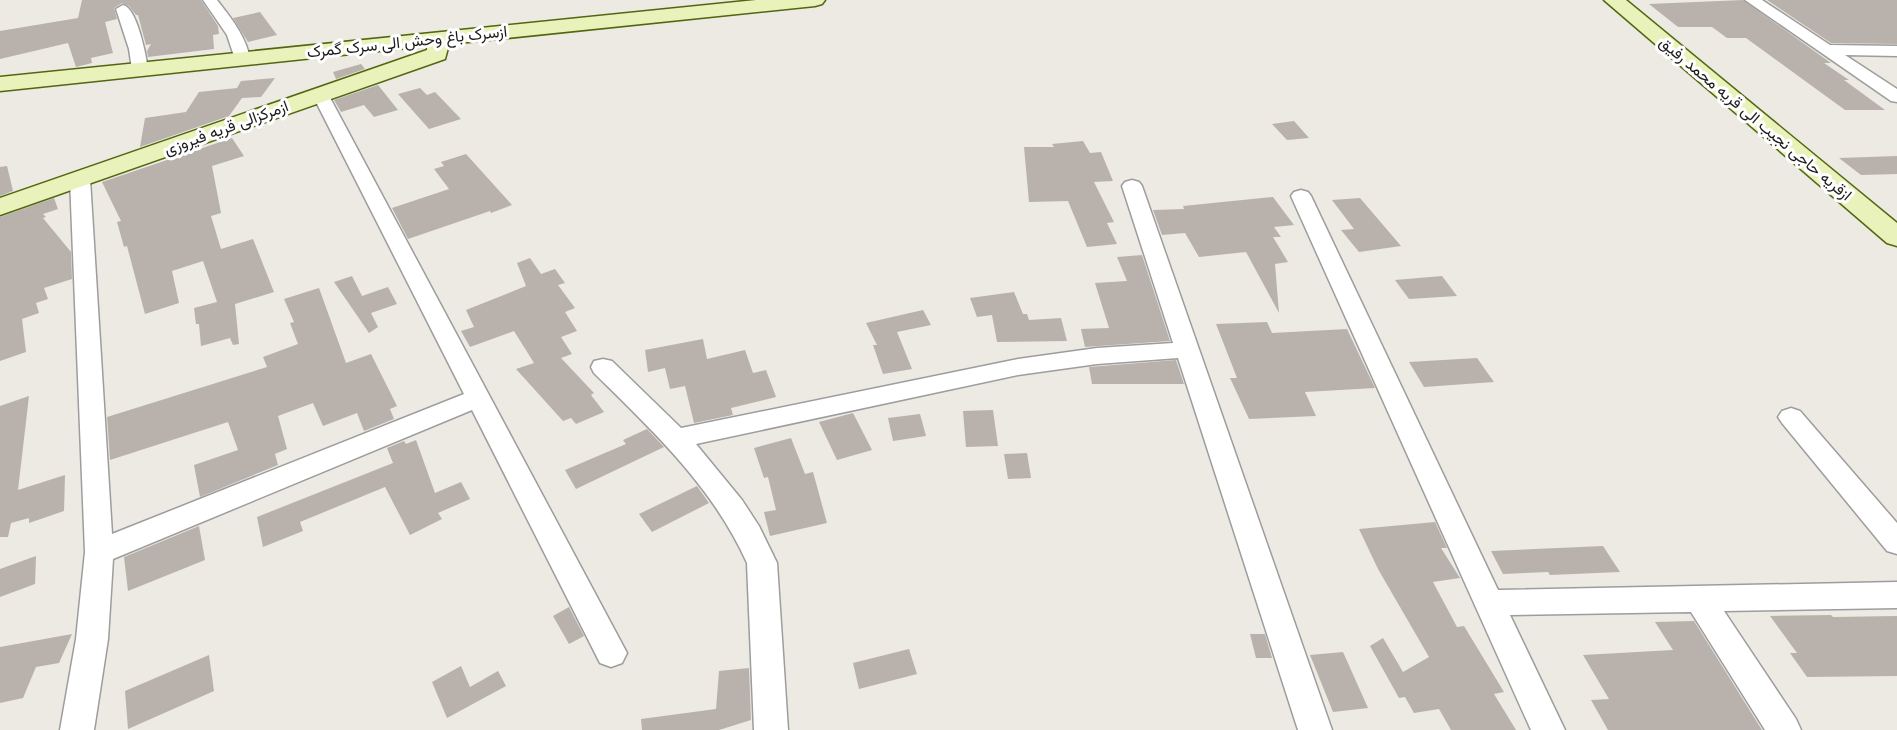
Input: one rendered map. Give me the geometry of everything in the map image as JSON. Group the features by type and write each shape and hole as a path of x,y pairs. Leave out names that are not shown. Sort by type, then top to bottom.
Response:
{"main road":[{"name":"ازسرک باغ وحش الی سرک گمرک","path":"0,84 815,0"},
{"name":"ازقریه حاجی نجیب الی قریه محمد رفیق","path":"1614,0 1897,237"},
{"path":"510,30 583,5"},
{"name":"ازمرکزالی قریه فیروزی","path":"0,207 437,54 440,38"}],"street":[{"path":"210,0 232,30 241,48 242,59"},
{"path":"1752,0 1897,97"},
{"path":"123,9 137,49 140,69"},
{"path":"1827,50 1897,51"},
{"path":"320,94 611,653"},
{"path":"78,730 92,639 99,552 80,179"},
{"path":"1132,186 1315,730"},
{"path":"1301,196 1548,730"},
{"path":"676,439 1018,367 1097,356 1186,350"},
{"path":"603,367 695,457 746,529 762,563 771,730"},
{"path":"99,552 478,398"},
{"path":"1791,417 1897,543"},
{"path":"1488,603 1897,595"},
{"path":"1700,600 1784,730"}],"building":[{"path":"82,0 201,0 218,26 219,34 213,35 214,49 148,57 147,51 151,44 146,45 138,15 122,3 114,8 117,19 105,22 113,53 91,58 92,63 76,67 68,43 0,59 0,31 78,18"},
{"path":"1743,0 1831,63 1824,63 1885,110 1845,110 1746,38 1727,38 1712,27 1678,27 1649,4"},
{"path":"1767,0 1897,0 1897,44 1831,43"},
{"path":"260,12 277,35 248,42 233,18"},
{"path":"361,64 365,69 336,79 333,72"},
{"path":"275,78 261,97 242,98 229,116 140,147 145,118 186,112 199,92 237,88 241,81"},
{"path":"378,85 398,110 374,117 364,105 341,112 334,100"},
{"path":"420,88 427,95 435,92 461,119 429,129 398,94"},
{"path":"1294,121 1309,138 1287,140 1272,124"},
{"path":"232,138 244,156 212,166 221,213 211,216 221,249 253,239 274,292 235,304 239,344 233,345 230,338 201,346 199,324 196,324 194,308 217,302 203,261 172,271 179,303 145,314 127,246 124,247 117,222 121,221 102,182"},
{"path":"1083,141 1090,153 1101,152 1113,181 1094,182 1114,222 1107,223 1117,244 1087,247 1068,201 1029,202 1024,147 1054,147 1052,144"},
{"path":"466,154 512,205 408,239 392,208 449,189 434,169 444,166 441,162"},
{"path":"1897,156 1897,174 1861,175 1839,158"},
{"path":"7,166 13,191 0,196 0,167"},
{"path":"1273,197 1294,225 1274,227 1281,237 1273,237 1288,262 1275,264 1279,313 1246,252 1199,257 1185,233 1162,235 1153,210 1184,209 1183,206"},
{"path":"54,198 58,209 43,214 46,217 43,218 71,252 72,279 44,288 48,299 36,303 39,313 22,319 26,352 0,361 0,217"},
{"path":"1360,198 1401,246 1359,252 1341,230 1354,229 1332,200"},
{"path":"1142,255 1170,341 1085,347 1081,329 1109,328 1095,283 1127,281 1117,257"},
{"path":"530,258 541,274 555,269 565,283 558,285 575,308 565,312 577,331 561,337 572,354 561,358 594,393 591,395 604,412 576,424 571,418 563,421 516,369 534,363 514,331 470,347 461,331 474,327 466,310 526,286 517,263"},
{"path":"352,276 362,296 388,287 397,304 371,313 378,327 369,333 334,282"},
{"path":"1442,276 1457,296 1409,299 1395,280"},
{"path":"319,288 346,363 371,354 397,406 390,409 394,419 364,431 357,413 323,426 313,403 278,416 287,449 275,454 278,465 200,497 194,465 238,450 228,422 110,460 107,417 267,367 263,357 298,344 290,323 294,322 284,299"},
{"path":"1014,292 1023,314 1027,314 1029,320 1061,318 1067,341 997,342 992,315 977,317 970,298"},
{"path":"923,310 931,325 897,332 912,369 883,374 873,345 877,345 866,323"},
{"path":"1267,322 1272,333 1347,329 1375,388 1305,392 1316,416 1249,419 1230,378 1237,378 1216,324"},
{"path":"703,339 707,359 745,350 753,373 766,370 776,397 731,408 733,415 694,423 685,386 670,389 665,368 648,372 645,350"},
{"path":"1477,358 1494,382 1424,387 1409,362"},
{"path":"1176,360 1184,384 1092,384 1089,367"},
{"path":"29,396 18,490 65,475 64,511 29,523 29,518 11,523 8,537 0,537 0,406"},
{"path":"993,410 998,446 966,447 963,411"},
{"path":"853,413 872,450 837,460 819,422"},
{"path":"920,414 926,436 893,441 888,418"},
{"path":"647,429 664,447 576,489 565,470 626,444 623,440"},
{"path":"791,438 805,474 813,472 827,523 770,536 764,512 776,510 768,477 764,478 754,448"},
{"path":"416,440 435,493 461,482 470,499 438,513 442,519 410,535 385,487 300,522 303,531 263,547 257,517 393,463 387,448 404,441 406,444"},
{"path":"1027,453 1031,478 1008,479 1004,454"},
{"path":"697,486 709,503 652,532 639,514"},
{"path":"1435,522 1447,548 1441,548 1460,578 1433,582 1457,627 1464,626 1504,692 1494,694 1516,730 1451,730 1439,709 1414,713 1405,697 1399,698 1370,646 1383,638 1403,672 1429,657 1378,569 1359,529"},
{"path":"199,526 205,560 128,591 124,557"},
{"path":"1603,546 1620,572 1550,575 1548,572 1503,574 1491,551"},
{"path":"36,556 35,584 0,597 0,569"},
{"path":"569,607 584,636 569,644 553,616"},
{"path":"1831,615 1833,617 1897,616 1897,676 1807,677 1790,653 1797,653 1770,616"},
{"path":"1694,621 1762,730 1608,730 1591,700 1609,699 1583,655 1673,650 1655,622"},
{"path":"72,634 59,663 36,667 23,698 0,703 0,647"},
{"path":"1250,634 1265,634 1272,658 1256,658"},
{"path":"909,649 917,674 859,689 853,663"},
{"path":"1343,652 1368,708 1333,712 1310,655"},
{"path":"209,655 214,691 128,729 125,691"},
{"path":"461,666 470,687 498,671 506,686 447,718 432,682"},
{"path":"749,668 751,720 719,730 642,730 641,719 716,709 719,671"}]}
